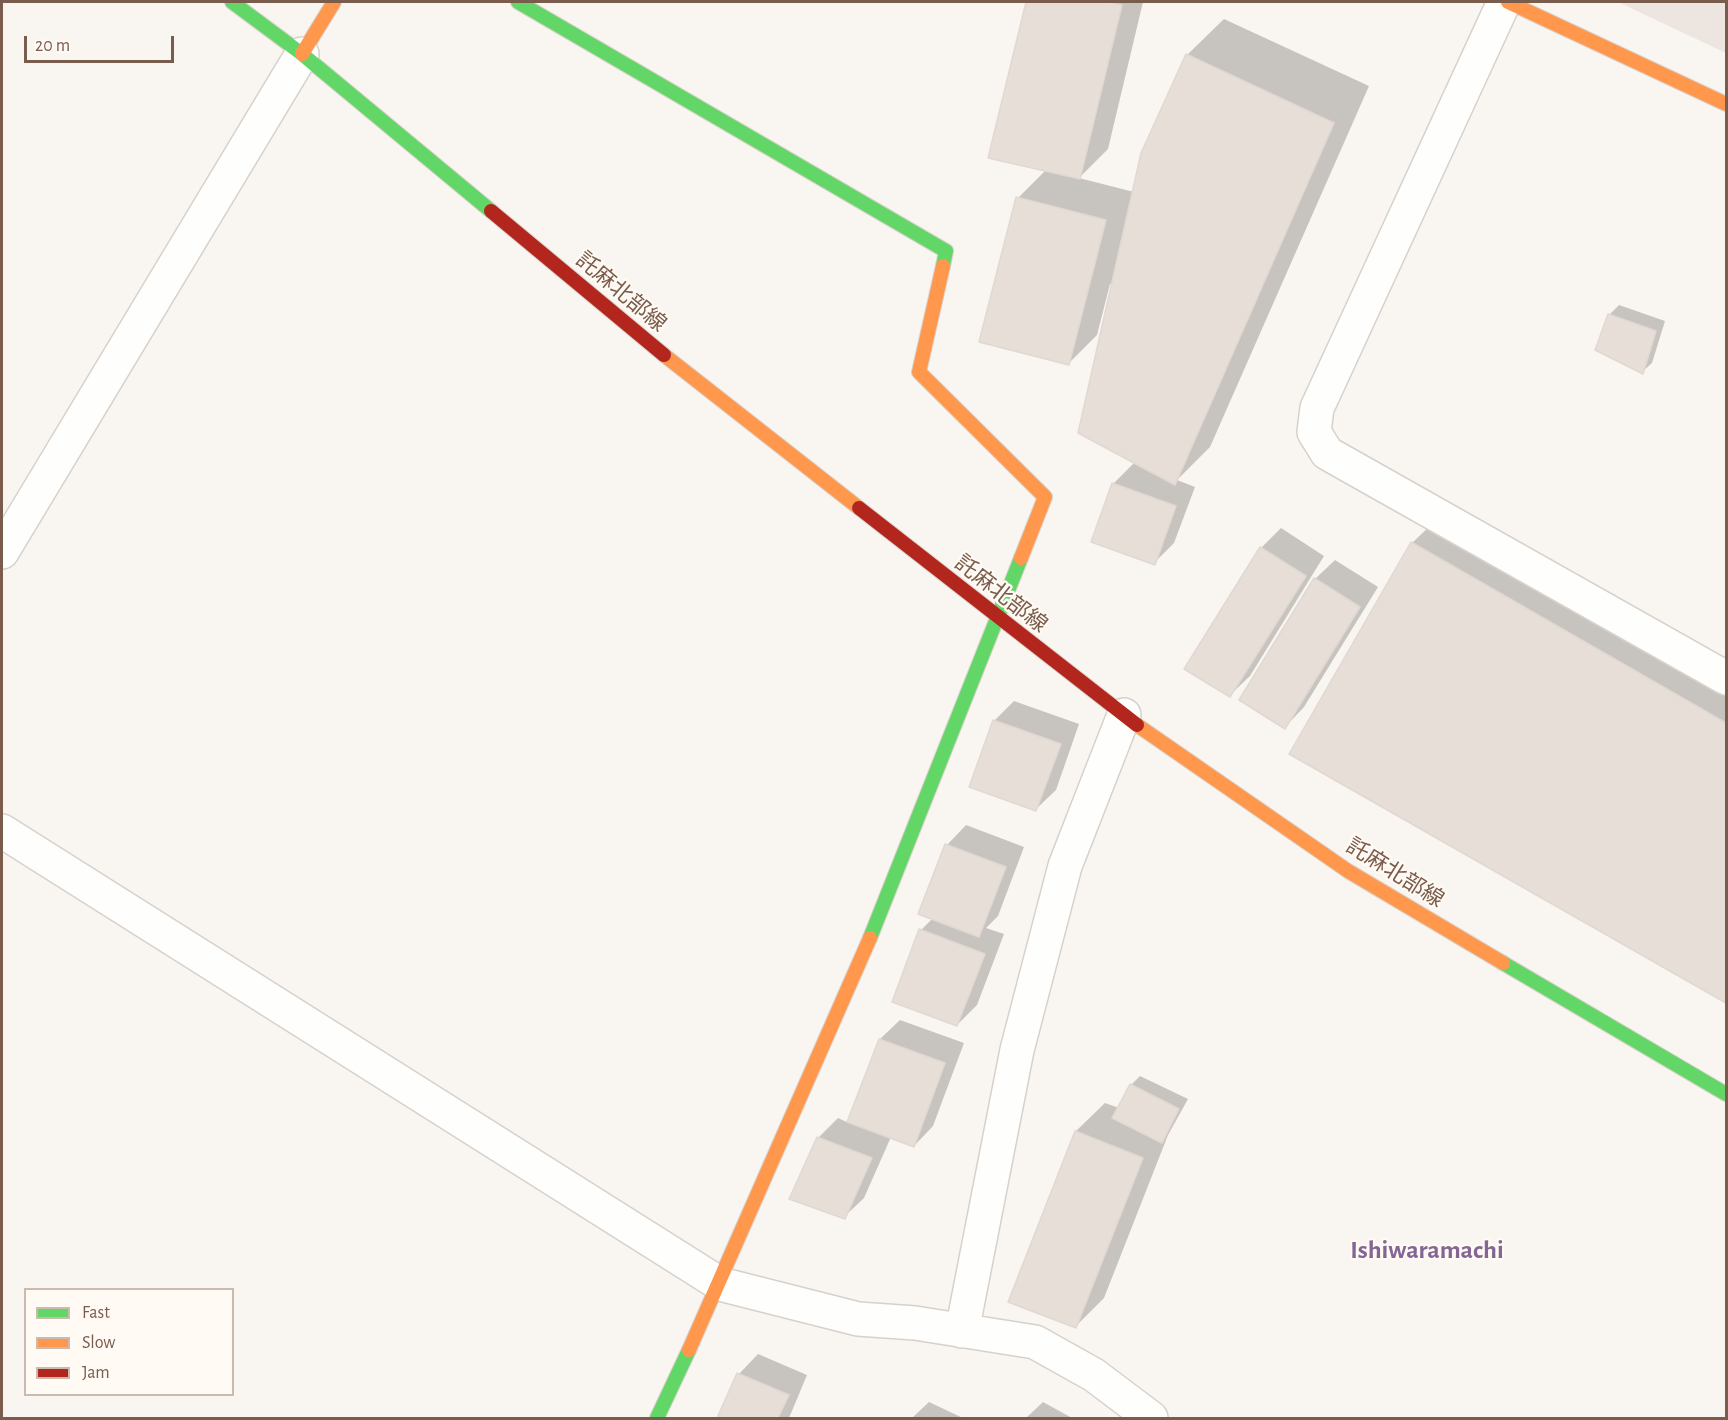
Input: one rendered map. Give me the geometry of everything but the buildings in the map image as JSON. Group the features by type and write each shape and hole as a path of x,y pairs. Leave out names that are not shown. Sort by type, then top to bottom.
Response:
{"main road":[{"name":"託麻北部線","path":"232,2 302,54 669,360 1124,715 1348,871 1726,1094"},
{"path":"302,54 334,2"},
{"path":"518,2 946,251 920,372 1045,497 893,884 720,1284 657,1419"},
{"path":"1506,2 1726,104"}],"street":[{"path":"1506,2 1317,408 1314,432 1327,453 1726,678"},
{"path":"2,552 302,54"},
{"path":"962,1331 1017,1050 1065,866 1124,715"},
{"path":"2,831 720,1284 858,1318 1035,1342 1094,1375 1151,1419"}],"shaded area":[{"path":"1618,2 1726,2 1726,53"}],"traffic: fast":[{"path":"232,2 302,54 491,211"},
{"path":"518,2 946,251 943,266"},
{"path":"870,938 1021,558"},
{"path":"1503,963 1726,1094"},
{"path":"657,1418 689,1350"}],"traffic: slow":[{"path":"302,54 334,2"},
{"path":"1508,2 1726,104"},
{"path":"943,266 919,372 1045,497 1021,558"},
{"path":"664,355 859,508"},
{"path":"1137,725 1348,871 1503,963"},
{"path":"689,1350 870,938"}],"traffic: jam":[{"path":"491,211 664,355"},
{"path":"859,508 1137,725"}],"district":[{"name":"Ishiwaramachi","path":"1427,1250"}]}
